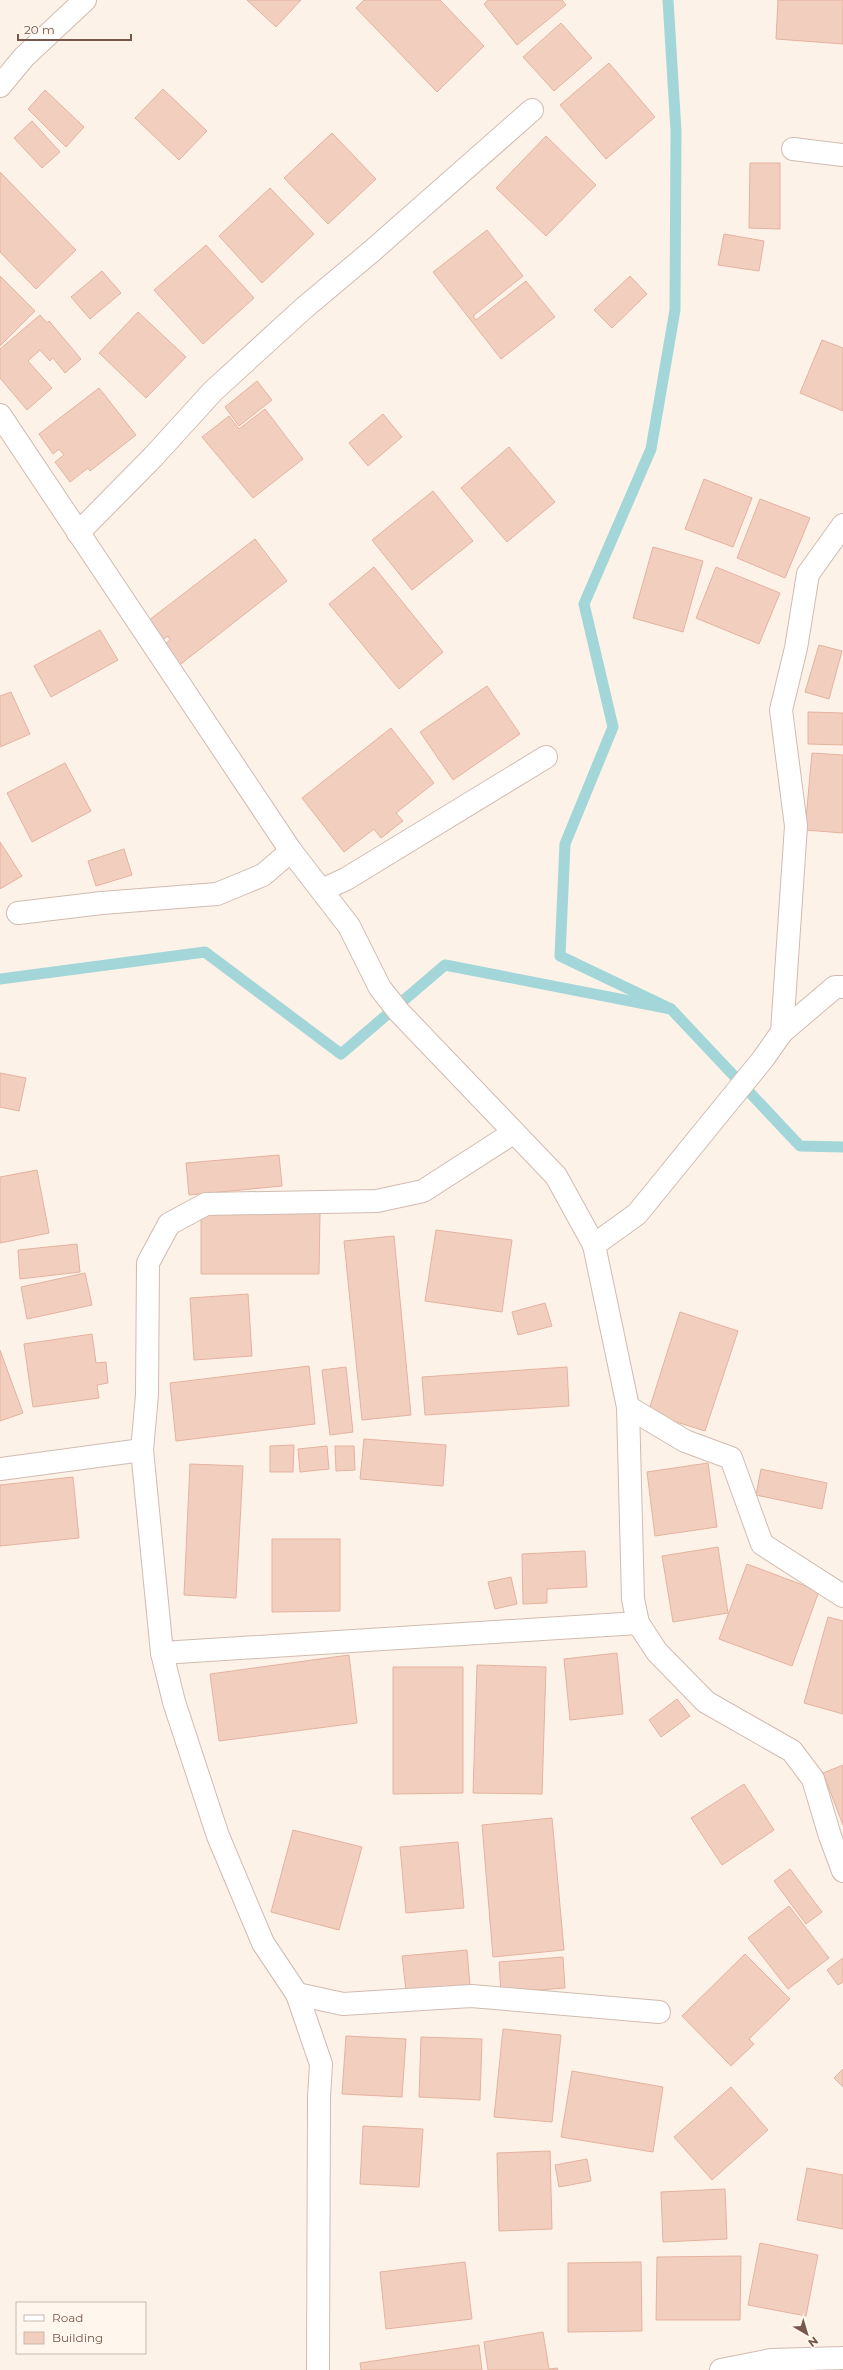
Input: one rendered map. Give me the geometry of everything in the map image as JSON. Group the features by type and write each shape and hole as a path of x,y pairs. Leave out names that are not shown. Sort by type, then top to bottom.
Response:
{"street":[{"path":"0,86 24,58 85,0"},
{"path":"78,533 152,457 213,391 304,308 372,251 532,110"},
{"path":"793,148 843,155"},
{"path":"0,415 290,852 322,890 349,926 380,988 399,1012 513,1133 556,1176 594,1245 628,1407 633,1599 638,1623 658,1652 706,1702 792,1751 813,1779 830,1836 843,1871"},
{"path":"782,1032 796,826 781,710 796,648 808,574 843,525"},
{"path":"322,890 346,879 546,757"},
{"path":"18,913 102,903 217,894 263,875 290,852"},
{"path":"594,1245 637,1214 763,1059 782,1032 835,987 843,987"},
{"path":"318,2370 318,2097 321,2064 297,1994 263,1943 218,1836 174,1702 162,1653 142,1450 146,1395 148,1263 169,1224 206,1204 369,1202 423,1191 513,1133"},
{"path":"628,1407 685,1441 731,1458 762,1544 843,1596"},
{"path":"0,1469 142,1450"},
{"path":"162,1653 638,1623"},
{"path":"297,1994 343,2004 471,1996 659,2012"},
{"path":"721,2370 772,2360 843,2358"}],"building":[{"path":"247,0 301,0 276,27"},
{"path":"364,0 440,0 484,46 437,92 356,8"},
{"path":"488,0 562,0 566,5 517,45 484,4"},
{"path":"778,0 843,0 843,44 776,39"},
{"path":"561,23 592,58 554,91 523,57"},
{"path":"609,63 655,117 606,159 560,105"},
{"path":"163,89 207,131 179,160 135,118"},
{"path":"45,90 84,127 66,147 28,109"},
{"path":"32,121 60,152 42,168 14,138"},
{"path":"332,133 376,179 328,224 284,178"},
{"path":"546,136 596,185 546,236 496,188"},
{"path":"750,163 780,163 780,229 749,228"},
{"path":"0,172 76,250 36,289 0,252"},
{"path":"270,188 314,234 262,283 219,236"},
{"path":"487,230 523,276 473,316 476,320 526,281 555,317 501,359 433,272"},
{"path":"724,234 764,241 759,271 718,265"},
{"path":"206,245 254,298 203,344 154,290"},
{"path":"102,271 121,293 90,319 71,297"},
{"path":"0,276 35,311 0,346"},
{"path":"630,276 647,294 612,328 594,310"},
{"path":"138,312 186,357 146,398 99,353"},
{"path":"40,315 47,323 49,321 81,359 65,373 53,358 50,361 40,350 28,361 52,388 27,410 0,378 0,349"},
{"path":"822,340 843,348 843,411 800,393"},
{"path":"257,381 272,400 239,426 225,407"},
{"path":"99,388 136,435 90,471 88,468 70,482 55,462 64,455 59,449 53,454 39,434"},
{"path":"265,409 303,459 253,498 202,437 229,416 239,429"},
{"path":"383,414 402,437 368,466 349,443"},
{"path":"509,447 555,502 507,542 461,488"},
{"path":"704,479 752,498 733,547 685,529"},
{"path":"433,491 473,541 412,590 372,540"},
{"path":"760,499 810,518 785,578 737,558"},
{"path":"255,539 287,581 177,667 161,647 170,640 168,636 159,643 144,624"},
{"path":"653,547 703,561 683,632 633,618"},
{"path":"374,567 443,652 399,689 329,604"},
{"path":"716,567 780,593 759,644 696,618"},
{"path":"100,630 118,660 51,697 34,666"},
{"path":"819,645 842,651 829,699 805,692"},
{"path":"487,686 520,734 453,780 420,732"},
{"path":"11,692 30,734 0,747 0,696"},
{"path":"808,712 843,713 843,745 808,744"},
{"path":"391,728 434,783 396,813 403,821 381,838 374,829 344,852 302,798"},
{"path":"812,753 843,755 843,833 805,830"},
{"path":"65,763 91,811 32,842 7,793"},
{"path":"0,842 22,876 0,889"},
{"path":"124,849 132,875 96,886 88,861"},
{"path":"0,1073 26,1078 19,1111 0,1107"},
{"path":"279,1155 282,1186 189,1195 186,1163"},
{"path":"37,1170 49,1233 0,1243 0,1177"},
{"path":"320,1213 319,1274 201,1274 201,1214"},
{"path":"436,1230 512,1240 502,1312 425,1301"},
{"path":"394,1236 411,1415 362,1420 344,1241"},
{"path":"77,1244 80,1272 20,1279 18,1250"},
{"path":"85,1273 92,1305 27,1319 21,1287"},
{"path":"248,1294 252,1356 194,1360 190,1298"},
{"path":"545,1303 552,1326 518,1335 512,1312"},
{"path":"680,1312 738,1331 705,1431 648,1413"},
{"path":"92,1334 96,1363 106,1362 108,1383 97,1385 99,1398 33,1407 24,1344"},
{"path":"0,1350 23,1413 0,1421"},
{"path":"309,1366 315,1424 176,1441 170,1383"},
{"path":"346,1367 353,1432 330,1435 322,1370"},
{"path":"567,1367 569,1406 425,1415 422,1377"},
{"path":"364,1439 446,1445 443,1486 360,1479"},
{"path":"294,1445 293,1472 270,1472 270,1446"},
{"path":"327,1446 329,1469 300,1472 298,1449"},
{"path":"335,1446 354,1446 355,1470 336,1471"},
{"path":"708,1463 717,1527 655,1536 647,1472"},
{"path":"190,1464 243,1466 236,1598 184,1595"},
{"path":"761,1469 827,1483 822,1509 756,1495"},
{"path":"73,1477 79,1538 0,1546 0,1485"},
{"path":"272,1539 340,1539 340,1611 272,1612"},
{"path":"718,1547 728,1613 673,1622 662,1556"},
{"path":"585,1551 587,1587 547,1589 547,1603 523,1604 522,1554"},
{"path":"747,1564 819,1591 792,1666 719,1639"},
{"path":"511,1577 517,1604 495,1609 488,1582"},
{"path":"828,1617 843,1621 843,1714 804,1703"},
{"path":"617,1653 623,1714 570,1720 564,1659"},
{"path":"349,1655 357,1723 219,1741 210,1674"},
{"path":"477,1665 546,1667 542,1794 473,1793"},
{"path":"393,1667 463,1667 463,1793 393,1794"},
{"path":"677,1699 690,1716 661,1737 649,1720"},
{"path":"843,1765 843,1825 823,1773"},
{"path":"744,1784 774,1830 722,1865 691,1818"},
{"path":"552,1818 564,1950 493,1957 482,1825"},
{"path":"293,1830 362,1847 339,1930 271,1912"},
{"path":"458,1842 464,1908 406,1913 400,1847"},
{"path":"790,1869 822,1912 806,1924 774,1881"},
{"path":"789,1906 829,1958 788,1989 748,1938"},
{"path":"467,1950 470,1986 406,1991 402,1956"},
{"path":"745,1954 790,1999 749,2039 754,2044 731,2066 682,2016"},
{"path":"563,1957 565,1988 501,1993 499,1962"},
{"path":"843,1958 843,1982 838,1985 827,1970"},
{"path":"503,2029 561,2035 552,2122 494,2117"},
{"path":"346,2036 406,2039 402,2097 342,2094"},
{"path":"421,2037 482,2039 480,2100 419,2097"},
{"path":"843,2069 843,2087 834,2078"},
{"path":"572,2071 663,2087 653,2152 561,2137"},
{"path":"731,2087 768,2130 712,2180 674,2137"},
{"path":"363,2126 423,2129 419,2187 360,2184"},
{"path":"550,2151 552,2229 499,2231 497,2153"},
{"path":"587,2159 591,2181 559,2187 555,2165"},
{"path":"807,2168 843,2175 843,2229 797,2220"},
{"path":"725,2189 727,2239 663,2242 661,2192"},
{"path":"760,2243 818,2255 806,2316 748,2305"},
{"path":"741,2256 740,2320 656,2320 657,2257"},
{"path":"465,2262 472,2319 386,2329 380,2272"},
{"path":"641,2262 642,2331 568,2332 568,2263"},
{"path":"543,2332 549,2369 557,2368 558,2370 488,2370 484,2342"},
{"path":"479,2345 482,2370 361,2370 360,2363"}],"waterway":[{"path":"668,0 676,131 675,310 651,449 584,604 613,727 565,844 560,956 671,1009"},
{"path":"0,979 205,952 341,1054 445,965 671,1009 800,1146 843,1147"}]}
